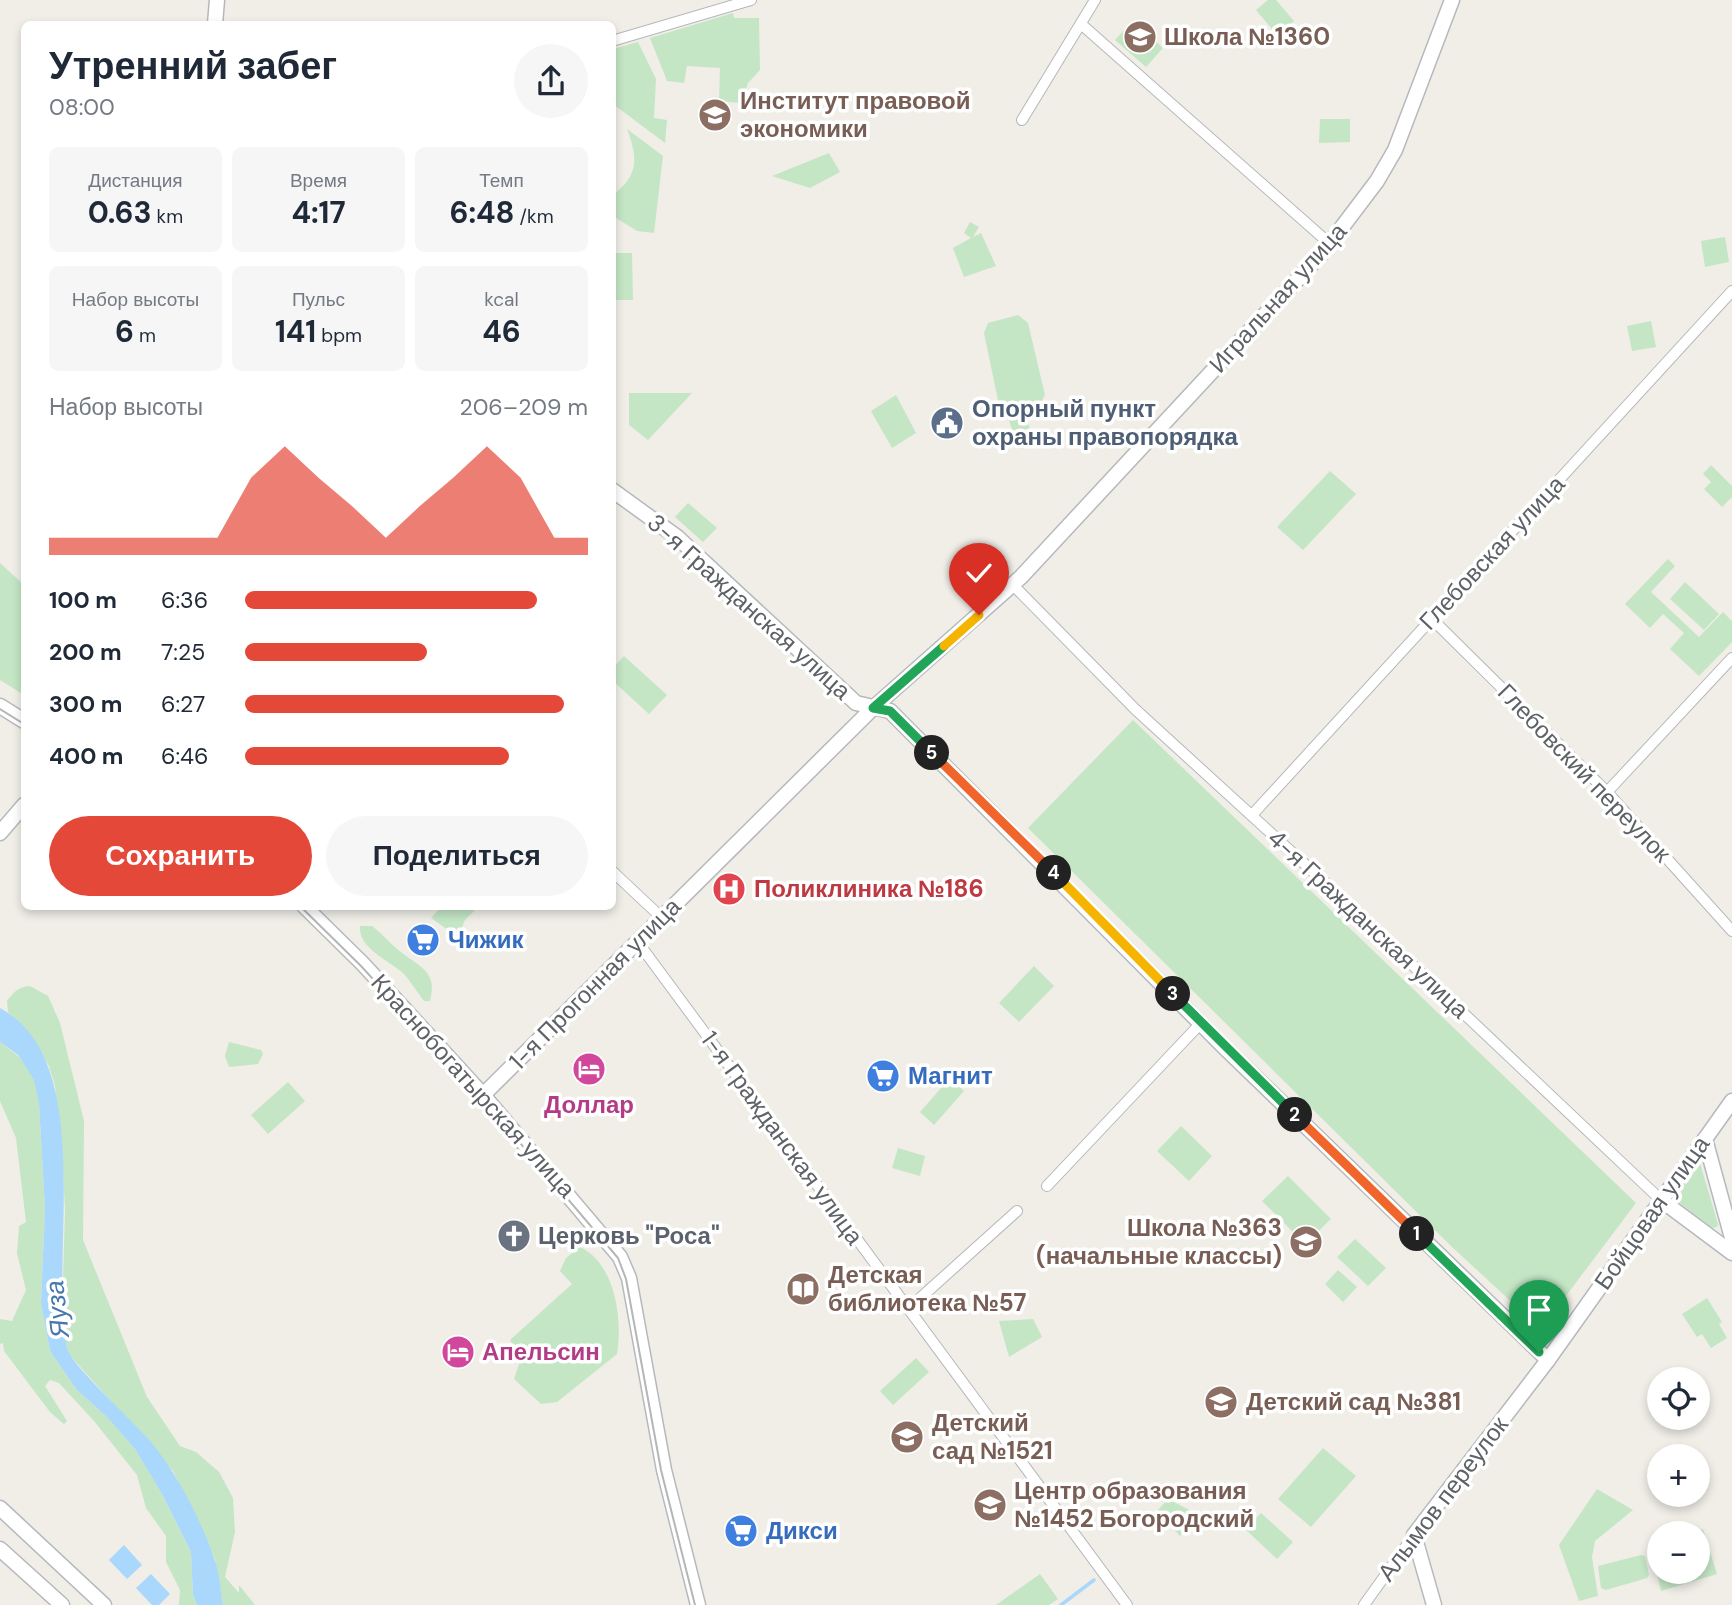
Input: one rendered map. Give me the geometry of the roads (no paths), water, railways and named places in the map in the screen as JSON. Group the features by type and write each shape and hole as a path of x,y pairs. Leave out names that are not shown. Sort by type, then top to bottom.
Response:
{"street":[{"path":"215,21 217,0"},
{"path":"616,40 751,0"},
{"path":"1023,120 1095,0"},
{"name":"Игральная улица","path":"1013,585 1330,244 1377,181 1399,141 1452,0"},
{"path":"1081,24 1330,244"},
{"name":"Глебовская улица","path":"1252,815 1732,291"},
{"name":"3-я Гражданская улица","path":"616,493 677,537 856,703 890,711 1201,1023 1548,1360"},
{"name":"1-я Прогонная улица","path":"483,1095 873,708 1013,585"},
{"name":"4-я Гражданская улица","path":"1013,585 1136,710 1252,815 1661,1200 1732,1253"},
{"name":"Глебовский переулок","path":"1432,618 1608,792 1732,931"},
{"path":"1608,792 1732,658"},
{"path":"0,706 21,719"},
{"path":"0,833 21,808"},
{"path":"616,875 661,917"},
{"name":"Краснобогатырская улица","path":"308,910 355,956 483,1095 620,1257 629,1279 664,1470 698,1605"},
{"name":"1-я Гражданская улица","path":"637,941 1127,1605"},
{"path":"1046,1186 1201,1023"},
{"name":"Бойцовая улица","path":"1548,1360 1732,1101"},
{"path":"1705,1139 1732,1238"},
{"path":"908,1309 1017,1211"},
{"name":"Алымов переулок","path":"1364,1605 1548,1360"},
{"path":"0,1508 104,1605"},
{"path":"1414,1535 1434,1605"},
{"path":"0,1549 62,1605"}],"water":[{"name":"Яуза","path":"0,1008 31,1034 50,1071 60,1115 64,1163 63,1309 67,1348 79,1367 151,1442 179,1483 216,1563 223,1605 197,1605 193,1595 191,1552 162,1494 135,1449 107,1417 77,1390 50,1351 41,1303 45,1209 39,1103 34,1080 18,1055 0,1042"},
{"path":"124,1545 142,1565 127,1579 109,1560"},
{"path":"151,1574 170,1594 159,1605 152,1605 136,1588"}],"waterway":[{"path":"1061,1605 1094,1580"}],"tram line":[{"path":"0,709 21,722"},
{"path":"304,910 361,966 481,1097 618,1258 626,1279 661,1470 695,1605"}],"place":[{"name":"Школа №1360","path":"1140,37"},
{"name":"Институт правовой экономики","path":"715,115"},
{"name":"Опорный пункт охраны правопорядка","path":"947,423"},
{"name":"Поликлиника №186","path":"729,889"},
{"name":"Чижик","path":"423,940"},
{"name":"Доллар","path":"589,1069"},
{"name":"Магнит","path":"883,1076"},
{"name":"Церковь \"Роса\"","path":"514,1236"},
{"name":"Школа №363 (начальные классы)","path":"1306,1242"},
{"name":"Детская библиотека №57","path":"803,1289"},
{"name":"Апельсин","path":"458,1352"},
{"name":"Детский сад №381","path":"1221,1402"},
{"name":"Детский сад №1521","path":"907,1437"},
{"name":"Центр образования №1452 Богородский","path":"990,1505"},
{"name":"Дикси","path":"741,1531"}]}
